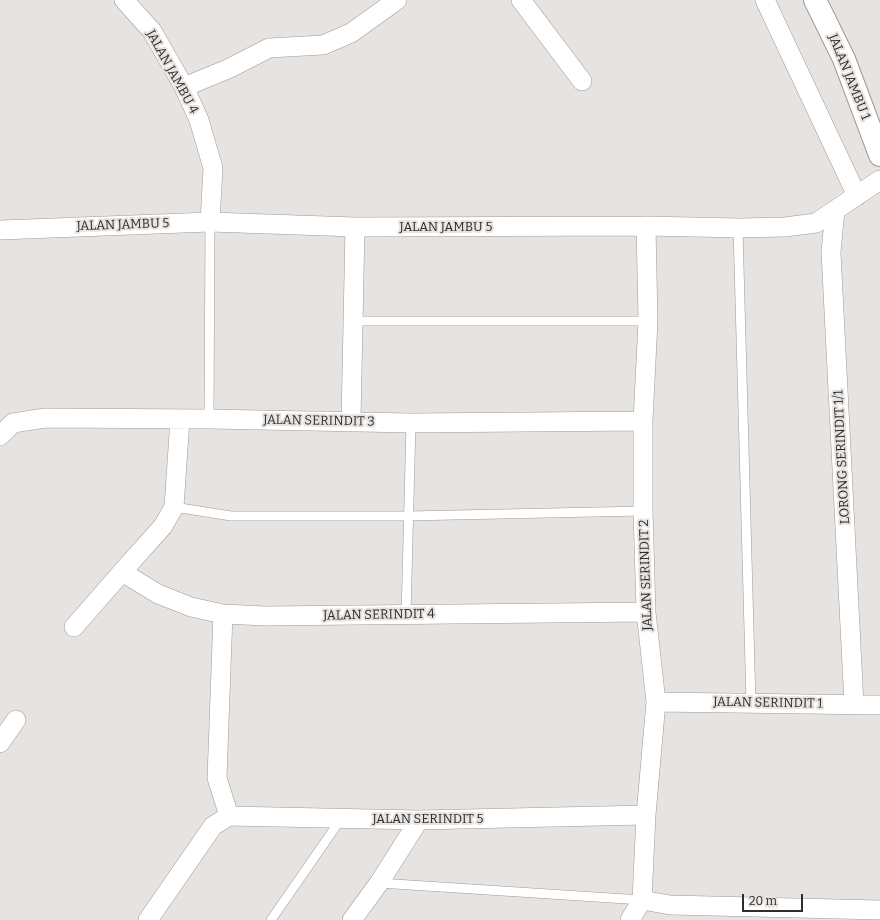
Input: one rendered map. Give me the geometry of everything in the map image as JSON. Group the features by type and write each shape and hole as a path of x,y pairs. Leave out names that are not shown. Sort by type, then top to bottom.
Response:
{"street":[{"name":"JALAN JAMBU 4","path":"124,0 152,31 184,87 199,120 213,168 210,222"},
{"path":"184,87 269,48 323,45 351,33 397,0"},
{"path":"521,0 582,81"},
{"path":"765,0 857,196"},
{"name":"JALAN JAMBU 1","path":"815,0 844,60 880,155"},
{"name":"JALAN JAMBU 5","path":"0,230 210,222 355,227 785,227 816,223 880,180"},
{"name":"LORONG SERINDIT 1/1","path":"835,210 831,252 854,705"},
{"name":"JALAN SERINDIT 2","path":"630,920 642,900 646,815 656,702 646,612 643,511 643,421 648,321 646,226"},
{"path":"351,421 355,227"},
{"name":"JALAN SERINDIT 3","path":"0,436 13,423 45,418 209,419 411,423 643,421"},
{"path":"74,627 163,526 174,507 180,419"},
{"name":"JALAN SERINDIT 4","path":"122,572 158,594 191,607 223,614 265,616 646,612"},
{"path":"148,920 213,826 229,816 217,778 223,614"},
{"name":"JALAN SERINDIT 1","path":"656,702 880,705"},
{"path":"0,743 16,720"},
{"name":"JALAN SERINDIT 5","path":"229,816 419,820 646,815"},
{"path":"352,920 379,884 419,820"},
{"path":"642,900 670,905 880,910"}],"lane":[{"path":"209,419 210,222"},
{"path":"738,228 751,703"},
{"path":"352,321 648,321"},
{"path":"406,615 411,423"},
{"path":"174,507 231,516 408,516 643,511"},
{"path":"271,920 341,819"},
{"path":"379,884 642,900"}]}
